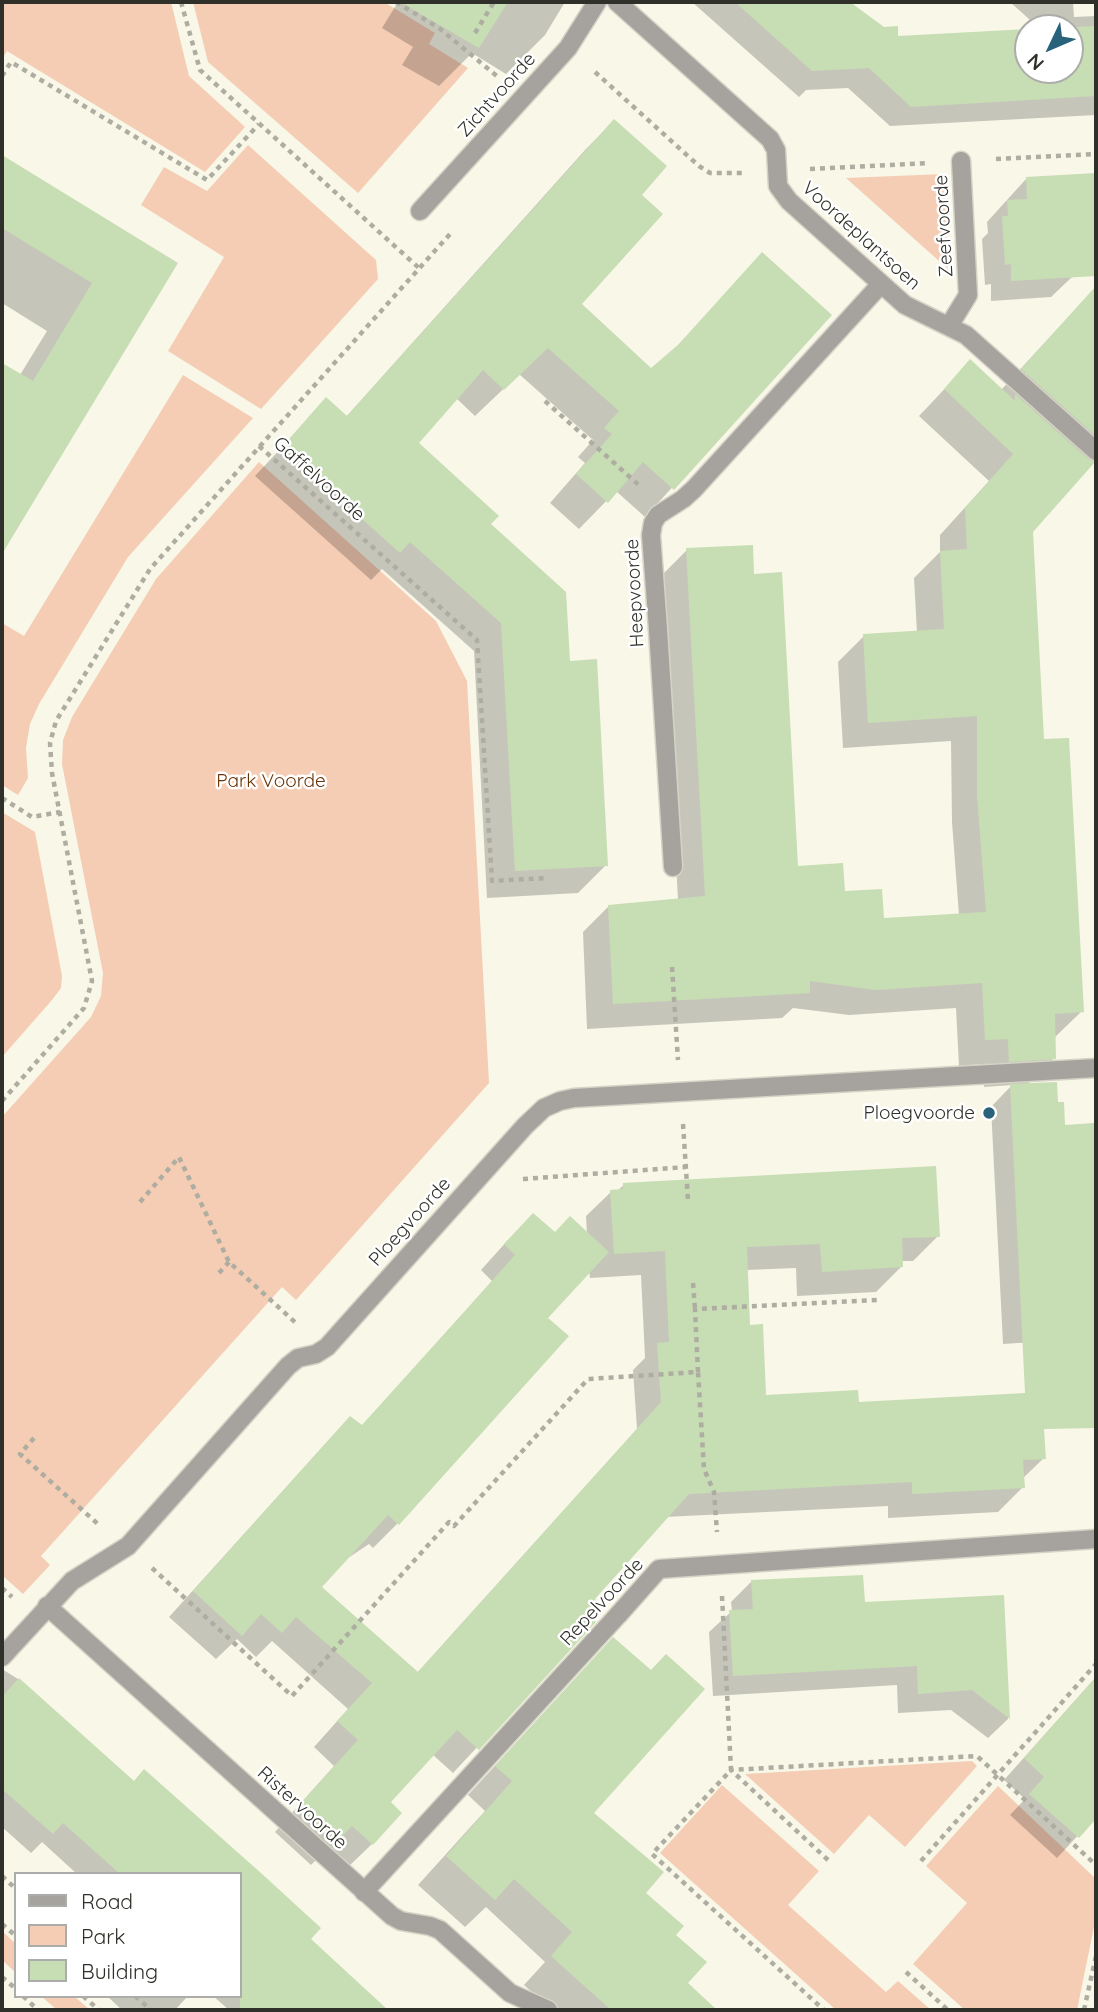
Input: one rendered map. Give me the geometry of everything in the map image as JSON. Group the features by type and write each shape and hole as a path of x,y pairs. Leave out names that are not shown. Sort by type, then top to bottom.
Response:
{"street":[{"name":"Zichtvoorde","path":"421,211 568,48 597,2"},
{"name":"Voordeplantsoen","path":"617,2 770,139 776,149 778,186 789,201 905,305 966,335 1096,451"},
{"name":"Zeefvoorde","path":"949,326 968,295 961,161"},
{"path":"665,509 694,489 881,284"},
{"name":"Heepvoorde","path":"665,509 653,523 651,535 673,867"},
{"name":"Ploegvoorde","path":"2,1657 72,1580 124,1548 288,1366 298,1358 318,1353 327,1347 534,1116 560,1101 1096,1068"},
{"name":"Repelvoorde","path":"364,1892 659,1569 1096,1539"},
{"name":"Ristervoorde","path":"47,1606 392,1916 401,1921 440,1930 510,1993 548,2010"}],"path":[{"path":"181,2 200,70 419,268"},
{"path":"396,2 439,28 524,97"},
{"path":"475,33 494,2"},
{"path":"568,48 710,173 777,170"},
{"path":"2,76 11,62 207,180 259,124"},
{"path":"586,82 595,72"},
{"name":"Gaffelvoorde","path":"456,227 259,446 477,640 492,881 546,878"},
{"path":"545,401 665,509"},
{"path":"2,1101 84,1008 92,981 52,773 50,743 56,720 150,569 259,446"},
{"path":"2,798 32,817 60,812"},
{"path":"672,967 688,1200"},
{"path":"140,1202 179,1157 229,1262 297,1324 318,1353"},
{"path":"497,1157 521,1179 686,1167"},
{"path":"219,1273 229,1262"},
{"path":"693,1283 698,1372"},
{"path":"695,1309 877,1300"},
{"path":"34,1438 20,1454 124,1548"},
{"path":"920,1861 1096,1664"},
{"path":"828,1860 731,1770 977,1756 1096,1865"},
{"path":"1084,2010 1096,1956"},
{"path":"906,1972 948,2010"},
{"path":"25,1998 38,2010"},
{"path":"85,1998 99,2010"},
{"path":"137,1998 150,2010"}],"green space":[{"path":"2,2 171,2 189,76 245,127 205,172 7,51 2,59"},
{"path":"193,2 384,2 435,33 429,44 468,68 358,193 208,62"},
{"path":"248,145 376,260 378,279 261,409 168,351 224,257 141,205 164,167 207,191"},
{"path":"944,174 948,269 846,178"},
{"path":"183,375 253,418 128,557 39,704 30,724 26,748 28,778 18,795 2,785 2,623 24,636"},
{"name":"Park Voorde","path":"259,462 436,621 467,681 489,1083 296,1300 282,1287 41,1556 50,1565 23,1594 2,1575 2,1117 91,1017 101,996 103,973 62,764 63,740 72,717 156,579"},
{"path":"2,812 35,832 62,976 61,988 2,1057"},
{"path":"972,1761 977,1766 905,1847 869,1815 834,1854 745,1774"},
{"path":"722,1785 819,1871 788,1905 886,1992 898,1981 931,2010 836,2010 660,1853"},
{"path":"998,1786 1096,1879 1096,1917 1077,2010 965,2010 913,1964 967,1903 926,1866"},
{"path":"2,1931 14,1942 14,1971 2,1960"},
{"path":"43,1998 76,1998 90,2010 57,2010"}],"building":[{"path":"400,2 508,2 479,48"},
{"path":"735,2 850,2 884,27 898,26 898,36 1014,30 1014,84 1084,84 1084,27 1096,26 1096,96 911,107 869,68 812,71"},
{"path":"614,119 667,166 642,195 663,214 582,304 651,368 679,344 762,252 832,315 674,490 643,462 608,503 576,474 612,434 604,428 619,411 548,348 504,390 483,370 419,443 499,516 491,524 566,592 570,661 597,659 608,866 515,871 501,623 410,542 400,553 282,447 326,397 347,416"},
{"path":"2,155 178,263 2,554 2,363 33,381 92,283 2,228"},
{"path":"1096,173 1096,276 1011,281 1011,264 1005,265 1002,216 1008,216 1007,200 1027,199 1026,177"},
{"path":"1096,286 1096,436 1021,369"},
{"path":"970,359 1015,401 1015,394 1088,459 1095,462 1033,532 1044,739 1069,738 1084,1012 1055,1014 1056,1059 1009,1062 1008,1039 985,1040 982,983 876,990 810,981 810,993 613,1004 608,905 705,896 686,548 753,545 754,574 782,572 798,866 843,863 845,891 882,889 884,918 986,912 977,795 977,716 868,723 863,634 944,629 940,551 967,549 965,508 1013,454 944,389"},
{"path":"1057,1082 1058,1102 1064,1102 1065,1125 1094,1123 1096,1428 1044,1429 1046,1459 1023,1460 1025,1488 912,1494 912,1482 689,1494 595,1599 604,1607 593,1619 596,1622 479,1750 457,1730 391,1802 402,1813 373,1845 352,1826 337,1842 298,1806 358,1740 337,1721 372,1683 296,1617 282,1633 261,1614 242,1636 193,1591 350,1416 362,1425 465,1311 515,1255 504,1244 533,1213 555,1232 570,1216 609,1252 548,1318 569,1336 399,1525 388,1515 322,1587 418,1672 661,1402 657,1343 669,1342 665,1251 614,1254 610,1190 623,1189 623,1183 936,1166 940,1237 902,1238 903,1267 822,1272 820,1244 747,1247 750,1325 763,1324 766,1395 858,1390 859,1402 1025,1393 1010,1084"},
{"path":"863,1575 865,1602 1004,1595 1010,1719 972,1690 918,1694 917,1666 733,1676 729,1610 753,1609 751,1580"},
{"path":"613,1637 651,1670 666,1654 705,1689 594,1813 664,1872 646,1893 684,1926 676,1935 707,1962 688,1983 717,2010 611,2010 551,1956 572,1932 514,1879 495,1900 446,1856 512,1781 495,1766"},
{"path":"1096,1677 1096,1819 1079,1838 1029,1794 1044,1777 1024,1758"},
{"path":"19,1678 134,1781 144,1769 321,1928 311,1939 388,2010 240,2010 242,1872 118,1872 63,1823 53,1834 2,1789 2,1697"}],"place":[{"name":"Ploegvoorde","path":"989,1113"}]}
